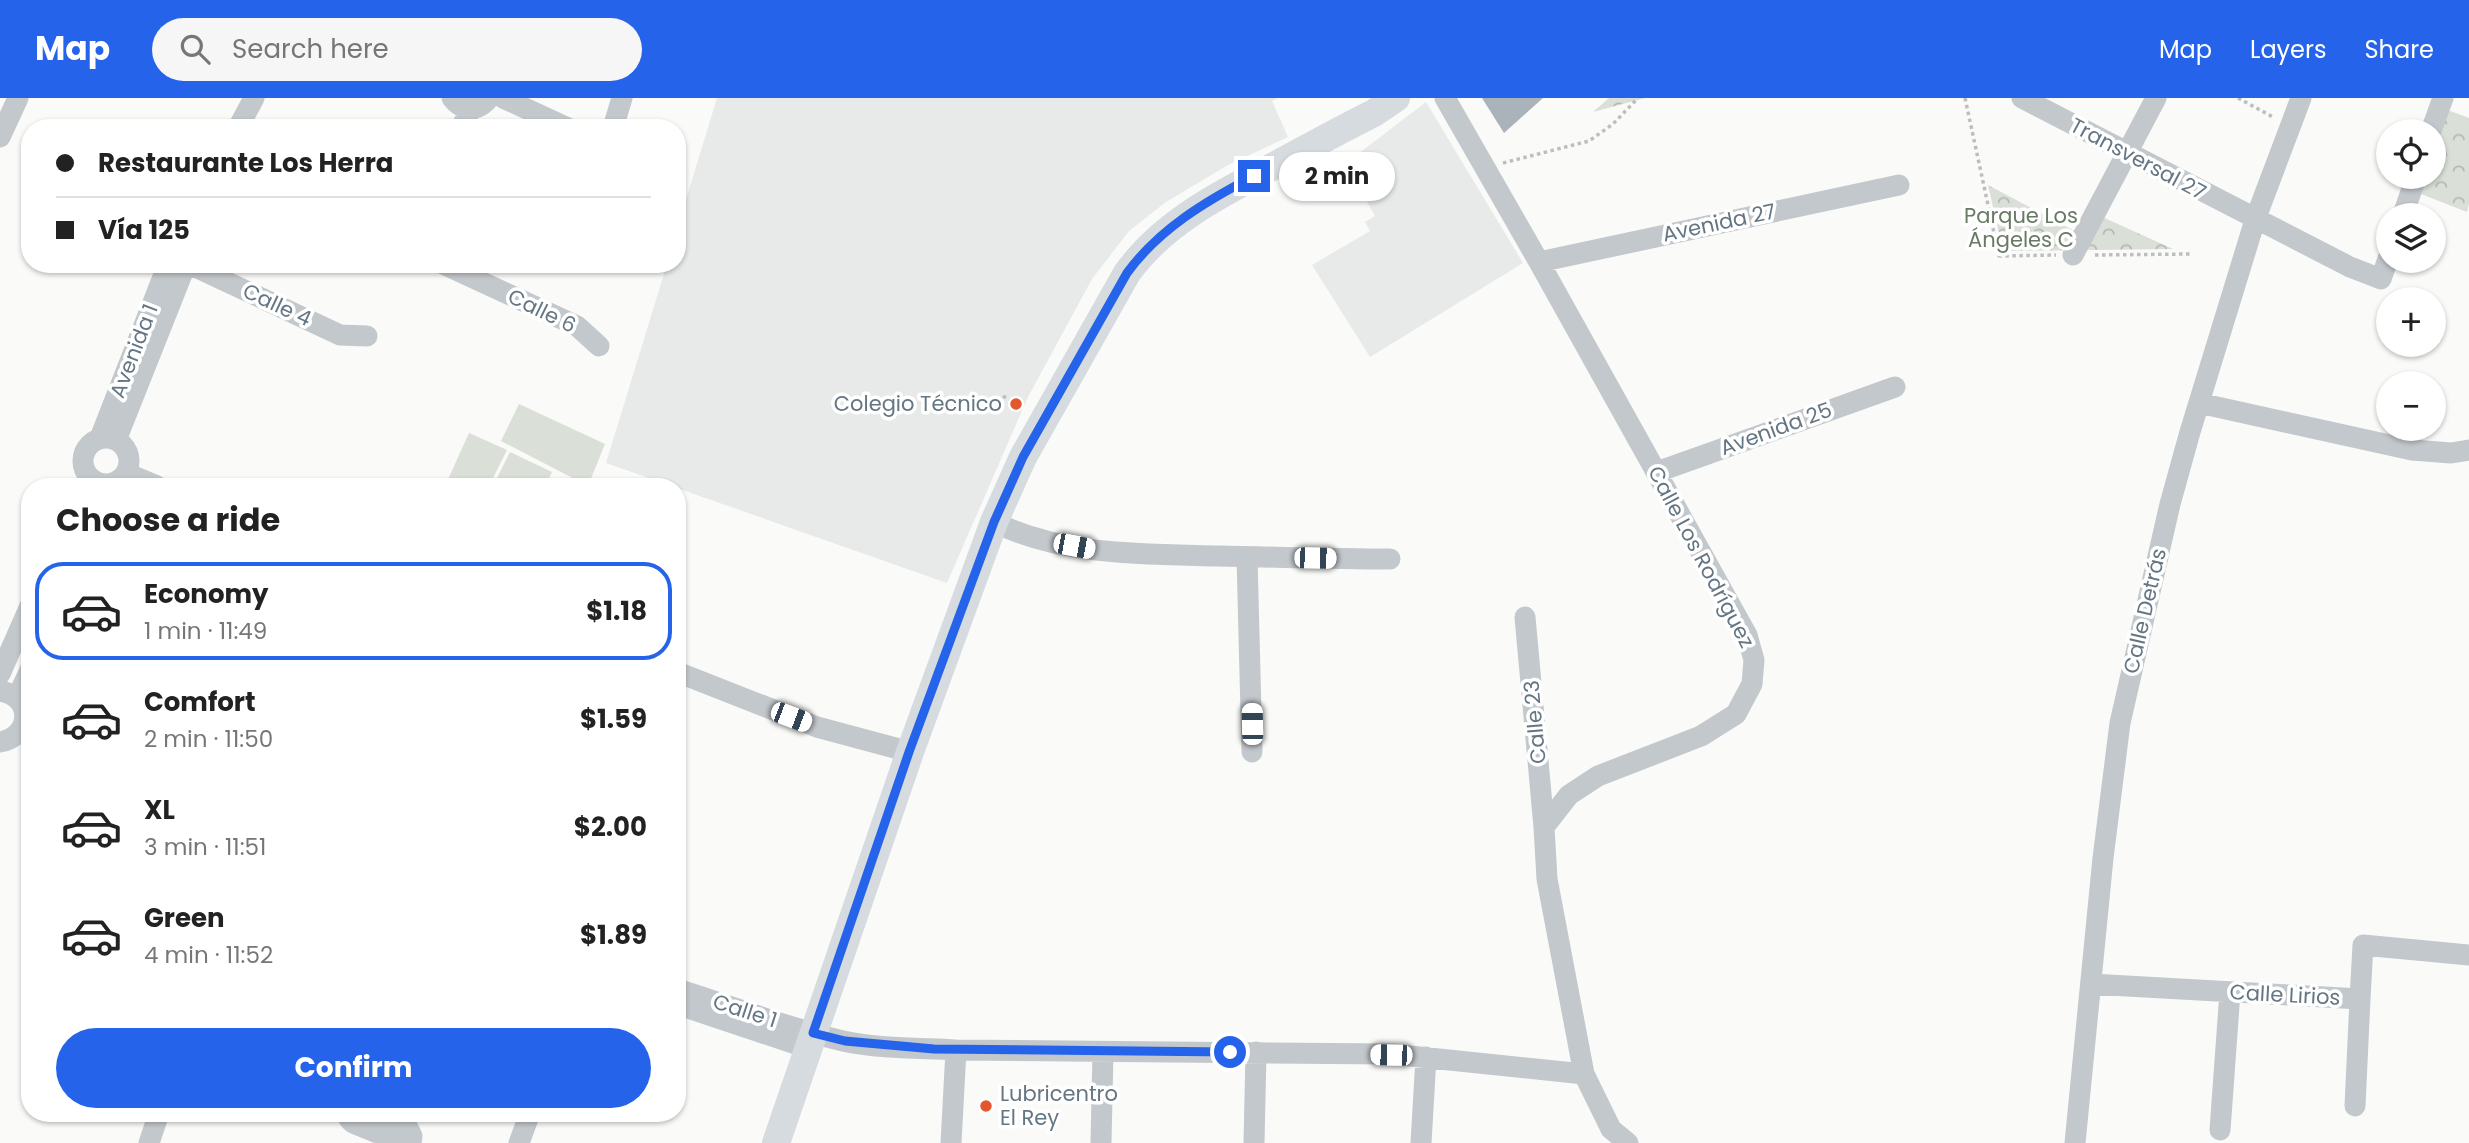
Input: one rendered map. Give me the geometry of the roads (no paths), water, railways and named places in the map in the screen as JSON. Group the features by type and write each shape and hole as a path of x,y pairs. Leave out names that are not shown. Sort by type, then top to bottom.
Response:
{"main road":[{"path":"776,1143 909,752 994,522 1023,457 1127,273 1142,252 1167,229 1230,189 1374,113 1394,99"}],"street":[{"path":"0,137 18,98"},
{"path":"243,119 254,98"},
{"path":"260,119 270,98"},
{"path":"452,98 458,105 474,112"},
{"path":"503,98 548,119"},
{"path":"616,119 622,98"},
{"name":"Calle Los Rodríguez","path":"1445,98 1747,635 1754,660 1752,684 1736,714 1701,736 1598,776 1569,795 1544,827"},
{"name":"Transversal 27","path":"2022,98 2255,220"},
{"path":"2073,255 2156,98"},
{"name":"Calle Detrás","path":"2075,1143 2120,723 2170,504 2199,402 2255,220 2301,98"},
{"path":"2435,119 2442,98"},
{"name":"Avenida 27","path":"1539,262 1899,185"},
{"path":"2255,220 2350,267 2381,279 2383,273"},
{"name":"Avenida 1","path":"108,439 166,273"},
{"path":"84,478 84,453 88,446 108,439 183,273"},
{"name":"Calle 4","path":"206,273 340,335 367,337"},
{"name":"Calle 6","path":"463,273 578,326 599,346"},
{"name":"Avenida 25","path":"1657,472 1895,387"},
{"path":"2199,402 2412,450 2452,453 2469,450"},
{"path":"108,439 127,450 129,457 119,478"},
{"path":"994,522 1017,533 1100,551 1130,554 1390,559"},
{"path":"1247,557 1252,752"},
{"name":"Calle 23","path":"1525,617 1544,827"},
{"path":"0,674 21,626"},
{"path":"686,676 817,727 909,752"},
{"path":"9,694 21,680"},
{"path":"1544,827 1547,879 1584,1074 1611,1129 1628,1143"},
{"name":"Calle Lirios","path":"2091,984 2360,999 2362,945 2469,955"},
{"name":"Calle 1","path":"686,992 810,1040"},
{"path":"2220,1130 2230,992"},
{"path":"2355,1106 2360,999"},
{"name":"Calle 1","path":"686,1006 810,1040"},
{"path":"810,1040 957,1050 1256,1052 1426,1057 1584,1074"},
{"path":"951,1143 957,1050"},
{"path":"1101,1143 1103,1052"},
{"path":"1254,1143 1256,1052"},
{"path":"1421,1143 1426,1057"},
{"path":"149,1143 156,1122"},
{"path":"353,1122 402,1143"},
{"path":"401,1122 406,1124 412,1136 411,1143"},
{"path":"519,1143 527,1122"}],"place":[{"name":"Colegio Técnico","path":"1016,404"},
{"name":"Lubricentro El Rey","path":"986,1106"}],"park label":[{"name":"Parque Los Ángeles C","path":"2021,228"}]}
